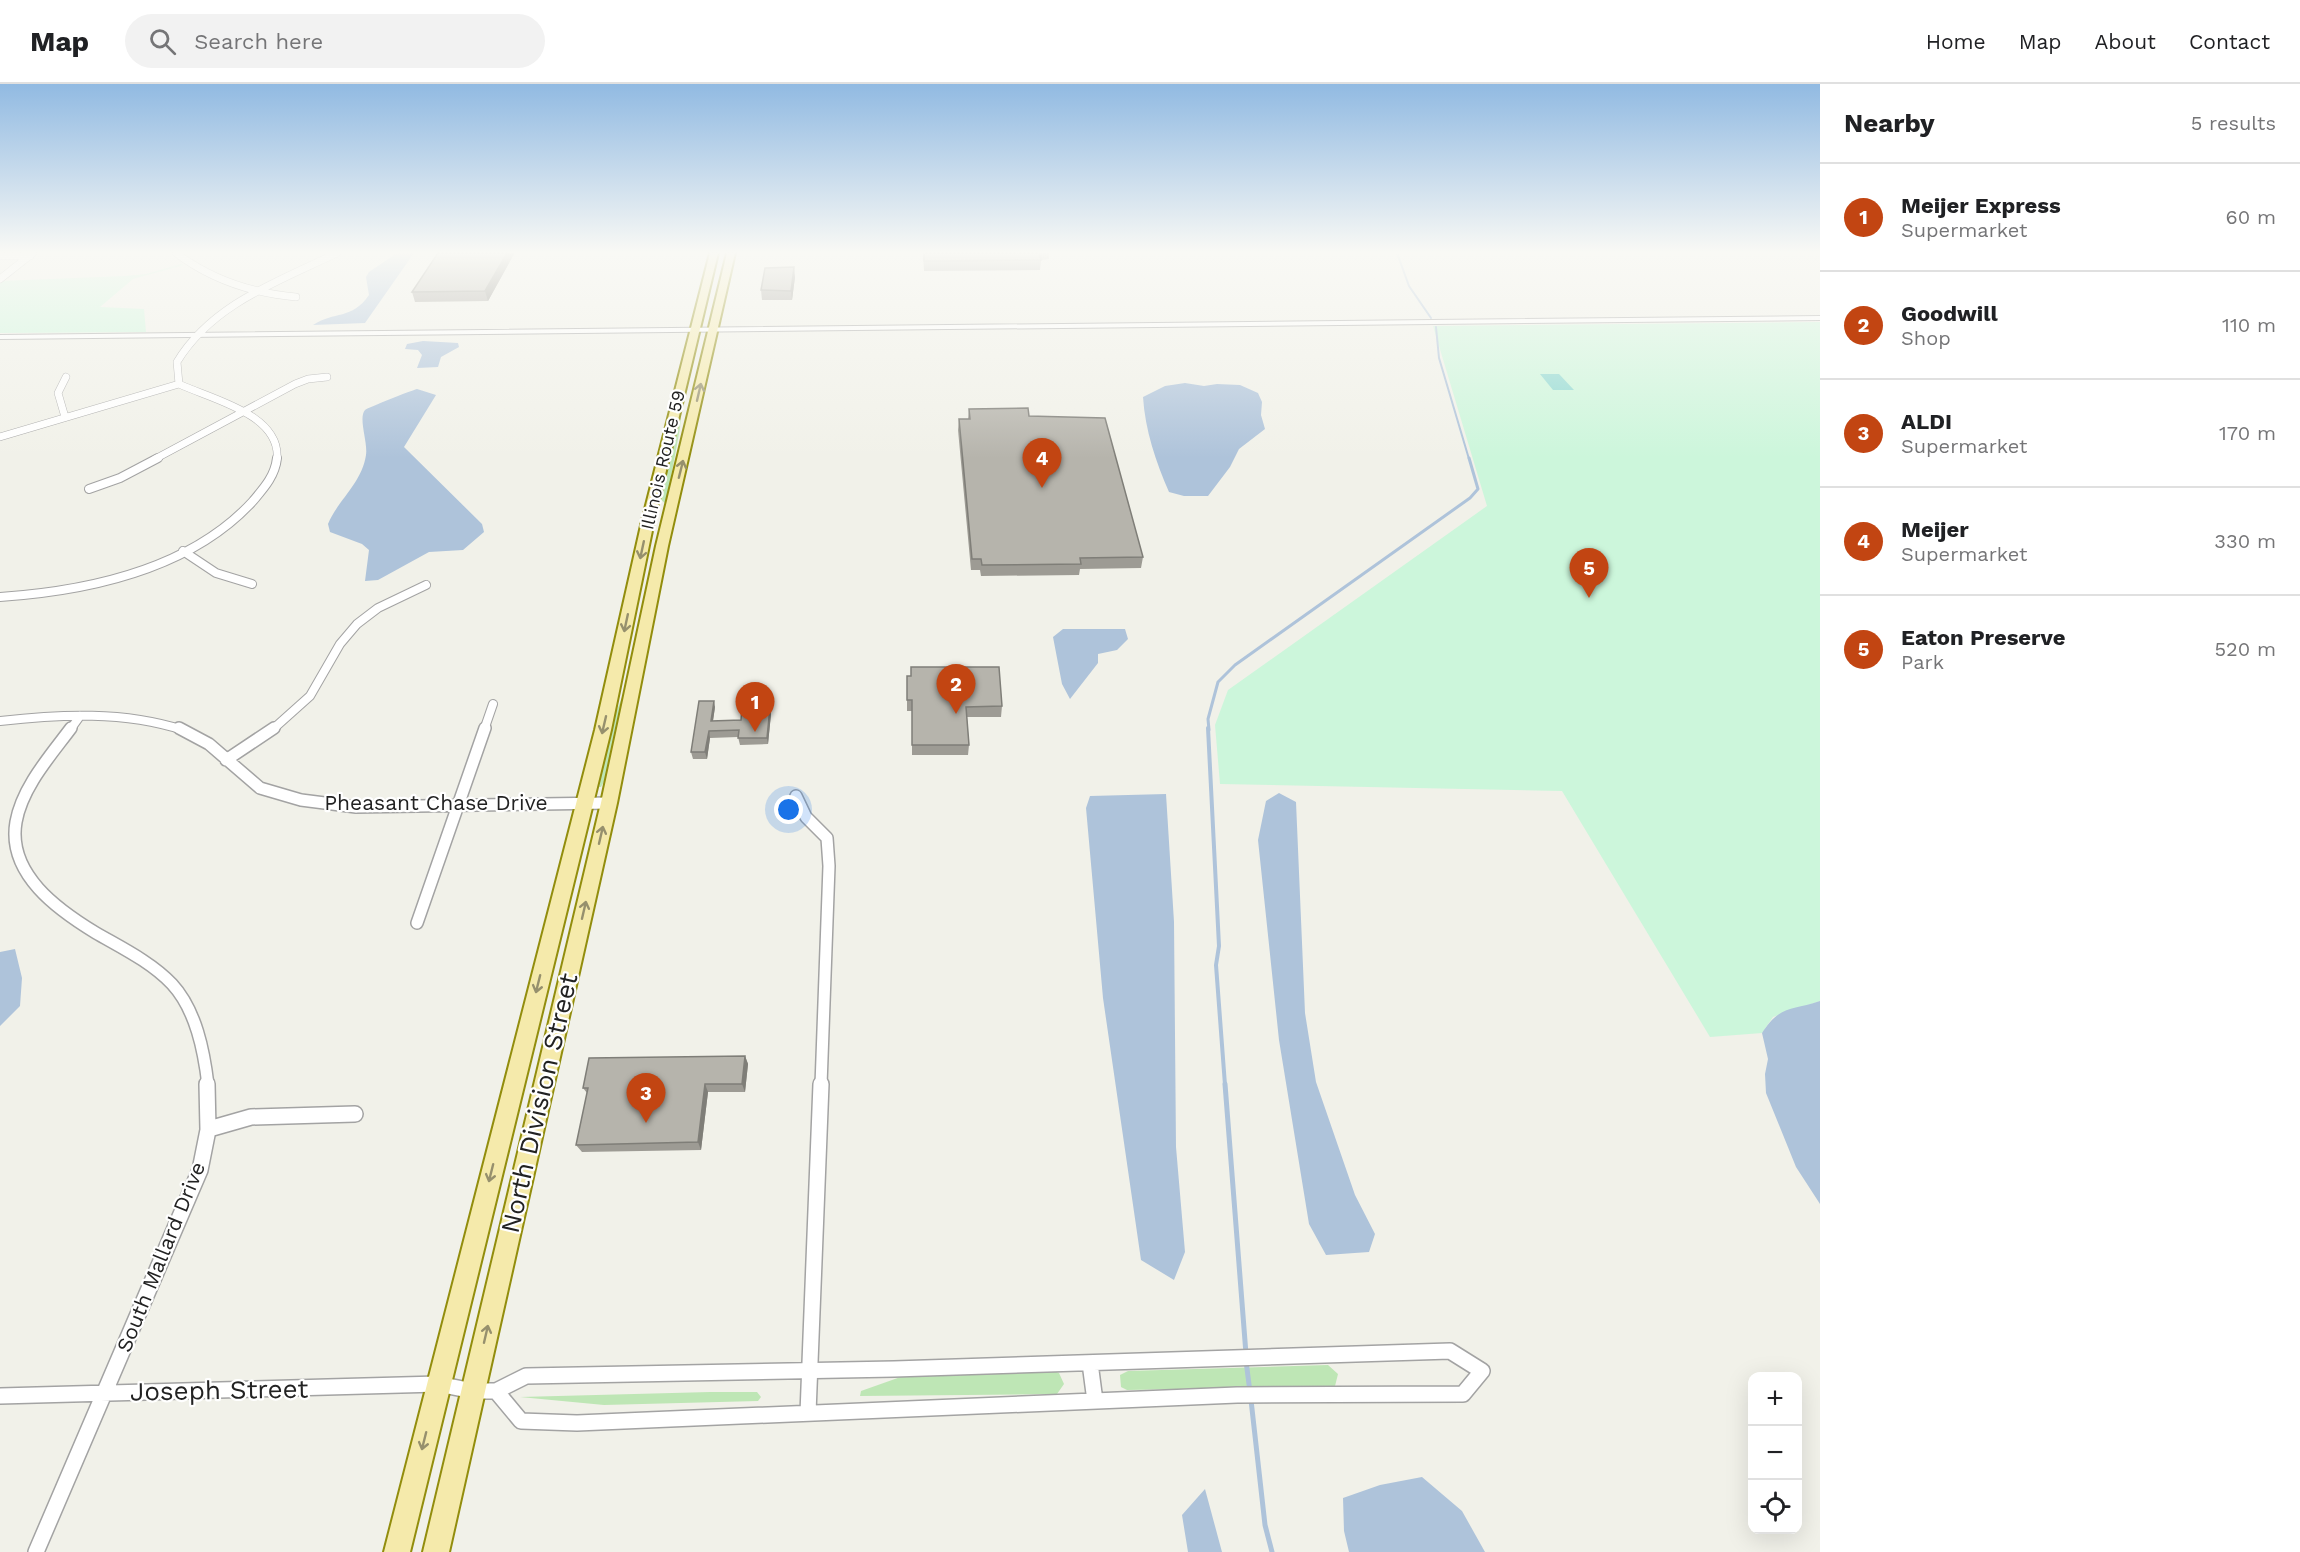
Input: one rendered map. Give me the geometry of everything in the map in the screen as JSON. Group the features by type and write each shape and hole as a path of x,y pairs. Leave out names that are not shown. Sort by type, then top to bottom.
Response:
{"main road":[{"name":"Illinois Route 59","path":"616,668 653,499 697,322"},
{"name":"Illinois Route 59","path":"641,653 668,518 715,322"},
{"path":"653,499 668,518"},
{"name":"North Division Street","path":"436,1552 484,1391 641,653"},
{"name":"North Division Street","path":"397,1552 616,668"}],"street":[{"path":"0,597 85,586 146,567 183,551 239,516 256,499 277,466 279,450 273,436 264,425 241,412 195,394 179,384 176,374 177,362 214,322"},
{"path":"0,337 1497,322"},
{"path":"89,489 120,478 295,384 327,376"},
{"path":"66,377 58,393 66,417"},
{"path":"0,437 179,384"},
{"path":"183,551 216,573 252,584"},
{"path":"226,760 276,727 311,695 341,642 357,624 385,604 426,585"},
{"path":"417,922 494,704"},
{"name":"Pheasant Chase Drive","path":"0,721 80,716 125,718 163,724 201,738 252,784 287,797 323,805 356,807 609,803"},
{"name":"South Mallard Drive","path":"36,1552 200,1170 208,1128 206,1062 194,1019 173,984 138,956 93,933 66,914 40,890 23,864 14,833 22,805 34,779 80,716"},
{"path":"796,796 806,817 827,837 829,866 808,1413"},
{"path":"208,1128 251,1117 287,1114 355,1114"},
{"path":"1450,1352 1482,1371 1463,1394 1237,1395 577,1423 521,1421 484,1391 526,1376 1450,1352"},
{"path":"1090,1363 1095,1401"},
{"name":"Joseph Street","path":"0,1396 438,1384 484,1391"}],"green space":[{"path":"0,322 145,322 146,332 0,333"},
{"path":"1820,322 1820,1001 1773,1017 1762,1033 1710,1037 1562,791 1220,784 1215,725 1228,690 1487,506 1433,326"},
{"path":"682,402 680,428 666,504 659,498"},
{"path":"627,685 606,778 601,787 596,787 610,727"},
{"path":"1328,1365 1338,1374 1335,1386 1127,1390 1121,1387 1120,1375 1128,1371"},
{"path":"1054,1371 1059,1373 1064,1384 1057,1394 860,1396 861,1391 909,1374"},
{"path":"757,1392 761,1397 758,1401 604,1405 520,1397"}],"shaded area":[{"path":"320,322 366,322 365,323 313,325"},
{"path":"423,341 458,343 459,347 441,357 438,367 417,368 422,355 418,350 405,349 407,344"},
{"path":"1540,374 1559,374 1574,390 1553,390"},
{"path":"1185,383 1204,386 1240,385 1258,393 1262,402 1261,415 1265,429 1239,449 1230,467 1208,496 1184,496 1169,492 1146,422 1143,397 1165,386"},
{"path":"417,389 436,395 404,447 482,524 484,532 463,550 429,552 378,580 365,581 369,550 362,544 330,532 328,524 364,465 366,450 362,419 365,410"},
{"path":"1063,629 1125,629 1128,639 1117,650 1098,654 1098,663 1070,699 1062,684 1053,637"},
{"path":"1279,793 1296,802 1305,1013 1316,1082 1355,1195 1375,1234 1369,1252 1326,1255 1309,1224 1279,1040 1258,840 1266,801"},
{"path":"1166,794 1174,922 1176,1147 1185,1252 1174,1280 1141,1260 1103,998 1086,808 1090,796"},
{"path":"15,949 22,978 20,1006 0,1026 0,952"},
{"path":"1820,1001 1820,1204 1796,1167 1766,1093 1765,1074 1768,1059 1762,1033 1781,1013"},
{"path":"1422,1477 1462,1511 1485,1552 1349,1552 1344,1531 1343,1498 1380,1485"},
{"path":"1205,1489 1222,1552 1188,1552 1182,1515"}],"building":[{"path":"1028,408 1029,416 1105,418 1143,557 1080,558 1081,564 982,565 981,559 972,559 959,419 970,419 969,409"},
{"path":"911,667 999,667 1002,706 966,707 969,745 912,745 912,700 907,700 907,676 911,676"},
{"path":"699,701 714,701 711,721 741,720 742,708 770,707 767,738 738,738 739,730 709,731 705,752 691,752"},
{"path":"745,1056 742,1084 705,1084 698,1142 576,1145 588,1088 583,1088 589,1058"}],"waterway":[{"path":"1436,327 1439,358 1469,459"},
{"path":"1209,730 1208,719 1218,682 1235,665 1470,498 1478,489 1469,458"},
{"path":"1208,728 1219,946 1216,965 1225,1085"},
{"path":"1225,1084 1246,1354"},
{"path":"1246,1361 1250,1392"},
{"path":"1251,1400 1265,1525 1272,1552"}],"place":[{"name":"Meijer","path":"1042,488"},
{"name":"Eaton Preserve","path":"1589,598"},
{"name":"Goodwill","path":"956,714"},
{"name":"Meijer Express","path":"755,732"},
{"name":"ALDI","path":"646,1123"}]}
